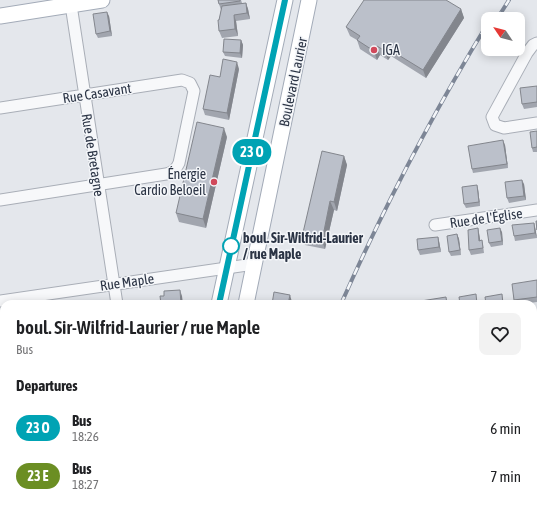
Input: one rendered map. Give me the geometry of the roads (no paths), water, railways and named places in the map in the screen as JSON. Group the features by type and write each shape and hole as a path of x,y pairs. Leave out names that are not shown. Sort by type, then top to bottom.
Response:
{"main road":[{"path":"0,16 102,0"},
{"name":"Boulevard Laurier","path":"220,300 285,0"},
{"name":"Boulevard Laurier","path":"247,300 309,0"}],"street":[{"name":"Rue de Bretagne","path":"70,5 116,300"},
{"path":"537,43 533,45 527,53 494,112 492,119 497,126 504,128 537,123"},
{"name":"Rue Casavant","path":"0,108 182,80 192,84 194,91 193,96 178,163 174,170 166,174 98,185"},
{"path":"0,200 98,185"},
{"name":"Rue de l'Église","path":"435,225 537,210"},
{"name":"Rue Maple","path":"7,300 254,264"}],"railway":[{"path":"501,12 509,0"},
{"path":"343,300 374,232 410,161 448,91 481,35"}],"place":[{"name":"IGA","path":"374,50"},
{"name":"Énergie Cardio Beloeil","path":"214,182"},
{"name":"boul. Sir-Wilfrid-Laurier / rue Maple","path":"231,246"}]}
